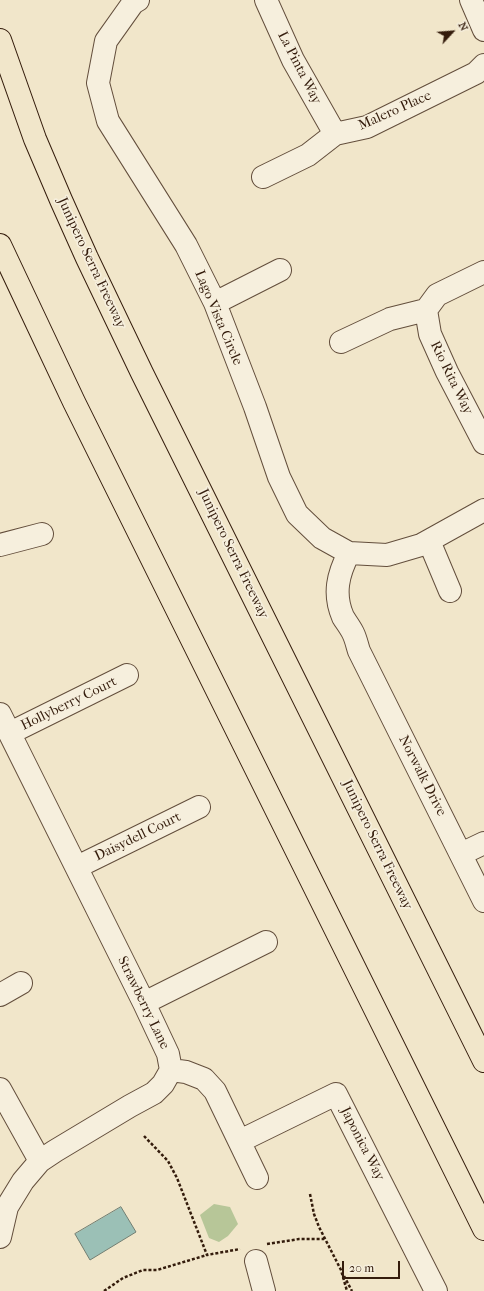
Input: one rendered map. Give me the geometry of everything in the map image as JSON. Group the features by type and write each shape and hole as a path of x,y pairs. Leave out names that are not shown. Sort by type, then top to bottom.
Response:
{"highway":[{"name":"Junipero Serra Freeway","path":"0,40 35,139 87,258 142,373 484,1061"},
{"path":"0,245 78,409 484,1229"}],"street":[{"name":"Lago Vista Circle","path":"138,0 133,3 106,41 98,83 108,121 186,245 215,303 255,407 279,477 297,514 322,538 349,553 387,555 421,546 484,510"},
{"name":"La Pinta Way","path":"266,0 293,60 335,134"},
{"path":"471,0 484,30"},
{"name":"Malero Place","path":"263,177 308,155 335,134 367,127 476,73 484,65"},
{"path":"215,303 280,270"},
{"path":"341,342 390,318 426,310 437,295 484,272"},
{"name":"Rio Rita Way","path":"426,310 430,334 447,372 484,443"},
{"path":"0,545 42,534"},
{"path":"429,541 450,591"},
{"name":"Norwalk Drive","path":"349,553 343,564 338,582 338,600 343,617 354,634 360,651 484,901"},
{"name":"Hollyberry Court","path":"10,733 127,675"},
{"name":"Strawberry Lane","path":"0,714 144,1003 168,1054 171,1070"},
{"name":"Daisydell Court","path":"77,867 199,807"},
{"path":"461,854 484,843"},
{"path":"144,1003 266,942"},
{"path":"0,995 21,983"},
{"path":"0,1237 4,1206 40,1161 54,1151 154,1093 163,1084 171,1070 186,1072 204,1079 215,1092 258,1178"},
{"path":"0,1089 40,1161"},
{"name":"Japonica Way","path":"240,1141 336,1094 436,1291"},
{"path":"253,1252 264,1291"}],"path":[{"path":"144,1136 168,1161 177,1178 207,1255"},
{"path":"310,1194 314,1214 324,1239 352,1291"},
{"path":"104,1291 123,1278 143,1270 157,1270 207,1255 253,1252 299,1239 324,1239"},
{"path":"341,1270 347,1291"}],"green space":[{"path":"214,1204 230,1207 238,1224 228,1236 219,1242 209,1238 200,1215"}],"water":[{"path":"121,1207 136,1232 90,1260 75,1234"}]}
